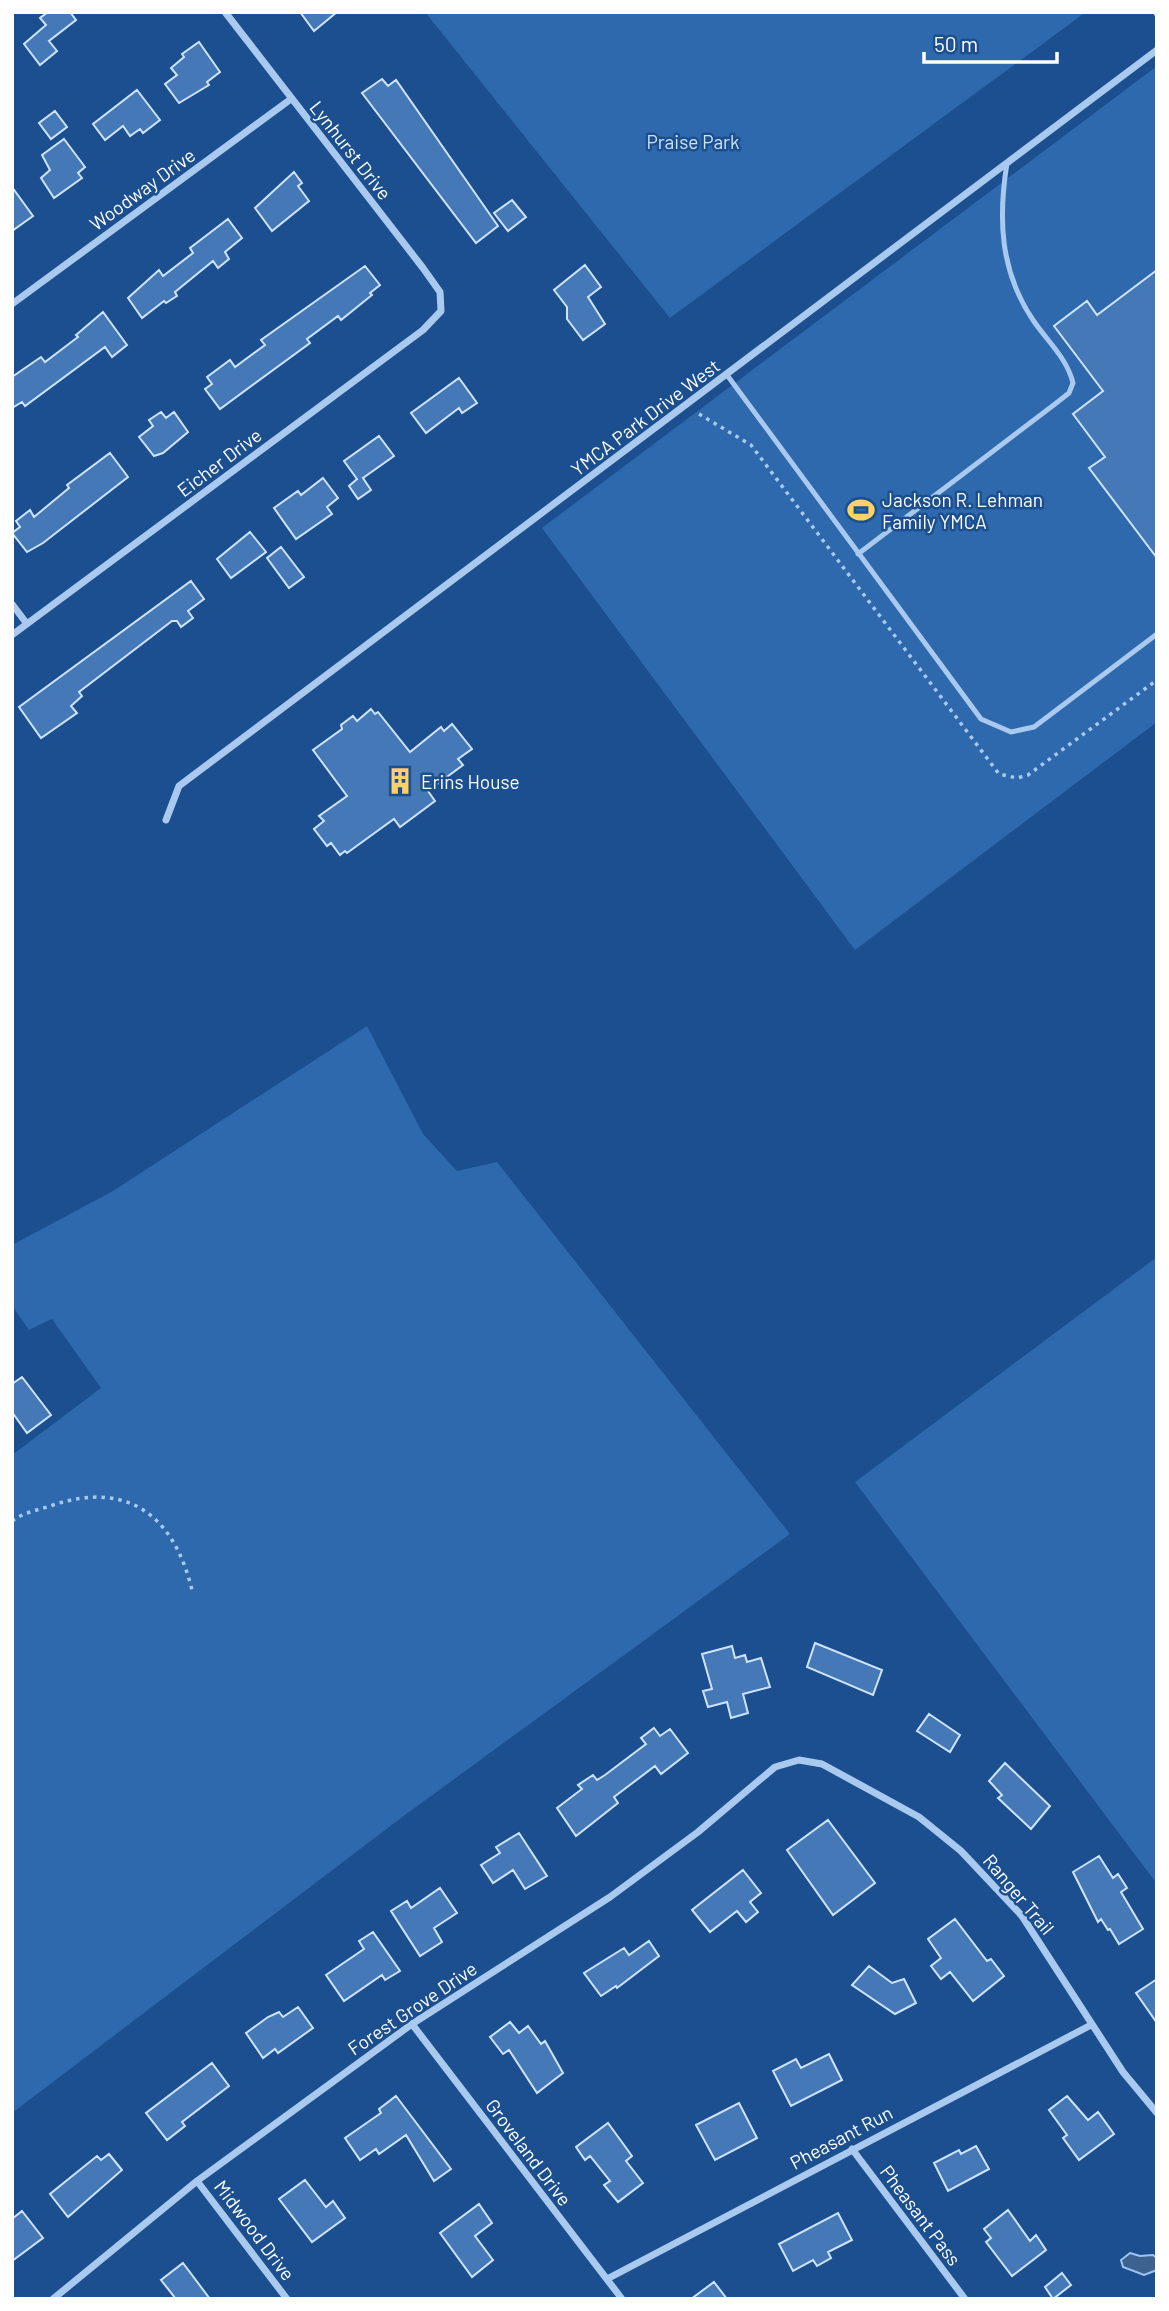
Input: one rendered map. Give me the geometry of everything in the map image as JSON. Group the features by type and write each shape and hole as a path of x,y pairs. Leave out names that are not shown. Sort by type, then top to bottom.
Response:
{"street":[{"name":"Lynhurst Drive","path":"225,12 423,268 440,292 441,311"},
{"name":"YMCA Park Drive West","path":"166,820 179,786 1157,50"},
{"name":"Woodway Drive","path":"12,304 291,99"},
{"name":"Eicher Drive","path":"12,635 423,330 441,311"},
{"path":"12,604 27,624"},
{"name":"Forest Grove Drive","path":"53,2299 197,2181 412,2024 610,1897 698,1832 775,1767 800,1760"},
{"name":"Ranger Trail","path":"800,1760 822,1764 919,1817 961,1851 1022,1916 1053,1960 1091,2025 1123,2072 1157,2113"},
{"name":"Groveland Drive","path":"412,2024 622,2299"},
{"name":"Pheasant Run","path":"607,2279 1091,2025"},
{"name":"Pheasant Pass","path":"852,2149 965,2299"},
{"name":"Midwood Drive","path":"197,2181 288,2299"}],"lane":[{"path":"858,554 1069,393 1073,383 1069,369 1032,319 1011,277 1004,255 1001,211 1007,163"},
{"path":"727,375 981,719 1011,732 1034,727 1157,634"}],"path":[{"path":"12,1521 21,1515 71,1499 96,1496 128,1500 153,1515 186,1563 192,1590"}],"green space":[{"name":"Praise Park","path":"425,12 1086,12 670,318"},
{"name":"Jackson R. Lehman Family YMCA","path":"1157,66 1157,722 855,950 542,528"},
{"path":"367,1026 423,1134 457,1171 497,1162 790,1534 405,1815 12,2113 12,1455 101,1388 52,1319 29,1330 15,1310 12,1299 12,1245 113,1191"},
{"path":"1157,1257 1157,1884 855,1482"}],"shaded area":[{"path":"1130,2253 1140,2256 1153,2255 1157,2258 1157,2270 1144,2275 1123,2267 1121,2260"}],"building":[{"path":"48,12 70,12 76,20 49,41 57,51 40,65 24,44 46,25 40,18"},
{"path":"300,12 337,12 314,31"},
{"path":"199,42 220,72 207,82 209,85 179,103 165,84 177,75 171,68 184,57 182,54"},
{"path":"382,79 388,86 396,80 498,226 476,243 362,93"},
{"path":"137,90 160,120 143,133 140,129 130,136 123,126 105,140 93,124"},
{"path":"55,111 67,127 51,139 39,123"},
{"path":"64,139 85,167 78,173 82,178 54,198 41,178 50,170 42,155"},
{"path":"294,172 302,183 298,186 309,201 272,231 255,208"},
{"path":"12,187 33,216 12,231"},
{"path":"512,200 526,217 508,231 494,213"},
{"path":"228,219 242,238 225,252 229,259 218,268 213,261 175,292 177,296 166,303 164,301 142,318 128,298 159,270 163,276 193,253 190,248"},
{"path":"585,265 601,287 588,297 605,324 583,340 567,319 567,307 554,290"},
{"path":"365,266 380,285 370,293 372,295 341,320 338,316 307,339 310,343 220,409 205,389 212,384 207,377 230,360 235,367 265,345 261,340"},
{"path":"1157,270 1157,558 1089,468 1105,457 1073,414 1103,391 1054,326 1087,301 1097,315"},
{"path":"103,312 127,345 112,357 105,347 25,406 22,402 12,408 12,377 41,357 45,362 78,337 76,335"},
{"path":"459,378 477,403 462,413 459,408 426,433 411,413"},
{"path":"161,412 166,418 174,412 188,432 163,453 154,456 139,437 153,426 149,420"},
{"path":"379,436 394,456 363,478 371,490 358,499 349,486 357,479 344,461"},
{"path":"110,453 128,477 43,543 27,552 12,533 20,527 16,521 30,510 34,517 69,488 67,485"},
{"path":"323,478 338,498 327,507 332,514 296,539 274,508 298,491 301,495"},
{"path":"250,532 266,552 231,578 217,559"},
{"path":"281,547 304,577 289,588 267,558"},
{"path":"191,581 204,599 188,611 193,618 181,627 177,621 172,621 79,692 82,696 71,706 77,713 41,738 19,707"},
{"name":"Erins House","path":"371,709 375,714 378,712 410,752 441,727 444,731 452,724 472,749 458,759 463,765 428,791 435,801 400,827 394,819 347,853 345,851 340,855 331,843 327,846 314,829 324,821 319,816 347,796 313,750 342,729 341,725 353,716 357,721"},
{"path":"22,1377 51,1415 27,1433 12,1412 12,1384"},
{"path":"815,1643 882,1670 873,1695 807,1667"},
{"path":"732,1646 735,1658 745,1655 747,1662 761,1658 770,1687 743,1694 748,1713 731,1718 727,1702 708,1707 703,1691 712,1689 702,1654"},
{"path":"929,1714 960,1735 950,1752 917,1731"},
{"path":"654,1728 660,1736 670,1729 688,1753 661,1774 655,1766 614,1797 618,1803 576,1836 557,1808 582,1789 578,1785 593,1775 597,1780 646,1744 641,1738"},
{"path":"1005,1763 1050,1806 1031,1829 998,1798 1002,1795 989,1781"},
{"path":"828,1820 875,1883 833,1915 787,1850"},
{"path":"519,1833 547,1876 525,1889 513,1870 493,1883 481,1865 500,1853 496,1847"},
{"path":"1099,1856 1113,1878 1118,1874 1127,1888 1121,1892 1143,1929 1119,1944 1101,1919 1098,1922 1073,1872"},
{"path":"743,1870 761,1893 750,1902 758,1912 746,1922 737,1911 710,1932 692,1910"},
{"path":"440,1888 457,1913 434,1928 442,1942 420,1956 391,1911 407,1901 411,1908"},
{"path":"955,1919 987,1961 991,1959 1004,1976 973,2001 950,1972 941,1979 931,1966 941,1958 928,1939"},
{"path":"373,1932 400,1971 385,1980 382,1975 344,2001 326,1975 364,1949 359,1941"},
{"path":"649,1941 659,1956 617,1988 616,1986 601,1996 584,1973 624,1948 629,1955"},
{"path":"869,1966 892,1983 904,1979 916,2003 895,2014 852,1985"},
{"path":"1157,1979 1157,2023 1136,1993"},
{"path":"298,2007 313,2028 278,2053 275,2049 263,2058 246,2033 268,2017 279,2012 283,2017"},
{"path":"510,2022 519,2033 528,2026 541,2044 545,2041 563,2073 537,2093 509,2050 503,2054 490,2037"},
{"path":"829,2054 842,2080 791,2106 773,2071 796,2059 801,2068"},
{"path":"212,2063 229,2086 182,2122 185,2126 167,2140 146,2113"},
{"path":"396,2096 451,2169 434,2181 406,2135 379,2154 376,2149 360,2160 345,2138 381,2113 379,2109"},
{"path":"1067,2096 1088,2120 1098,2112 1114,2134 1079,2160 1063,2138 1067,2135 1049,2110"},
{"path":"739,2103 757,2138 715,2160 696,2125"},
{"path":"608,2123 632,2156 626,2161 643,2183 618,2202 604,2185 610,2181 590,2156 585,2160 576,2147"},
{"path":"976,2146 989,2169 948,2191 934,2163 959,2150 961,2154"},
{"path":"109,2154 122,2170 68,2217 50,2194 97,2156 101,2160"},
{"path":"305,2180 326,2207 333,2201 345,2218 312,2242 279,2199"},
{"path":"479,2204 492,2223 475,2236 493,2260 472,2277 440,2233"},
{"path":"1008,2210 1030,2241 1036,2235 1046,2250 1012,2276 986,2242 991,2238 984,2229"},
{"path":"22,2211 43,2238 12,2261 12,2219"},
{"path":"838,2213 852,2240 828,2252 831,2258 817,2266 813,2260 793,2271 779,2244"},
{"path":"183,2263 210,2299 176,2299 161,2280"},
{"path":"1062,2273 1071,2285 1053,2299 1045,2287"},
{"path":"714,2282 727,2299 691,2299"}],"place":[{"name":"Jackson R. Lehman Family YMCA","path":"861,510"},
{"name":"Erins House","path":"400,781"}]}
